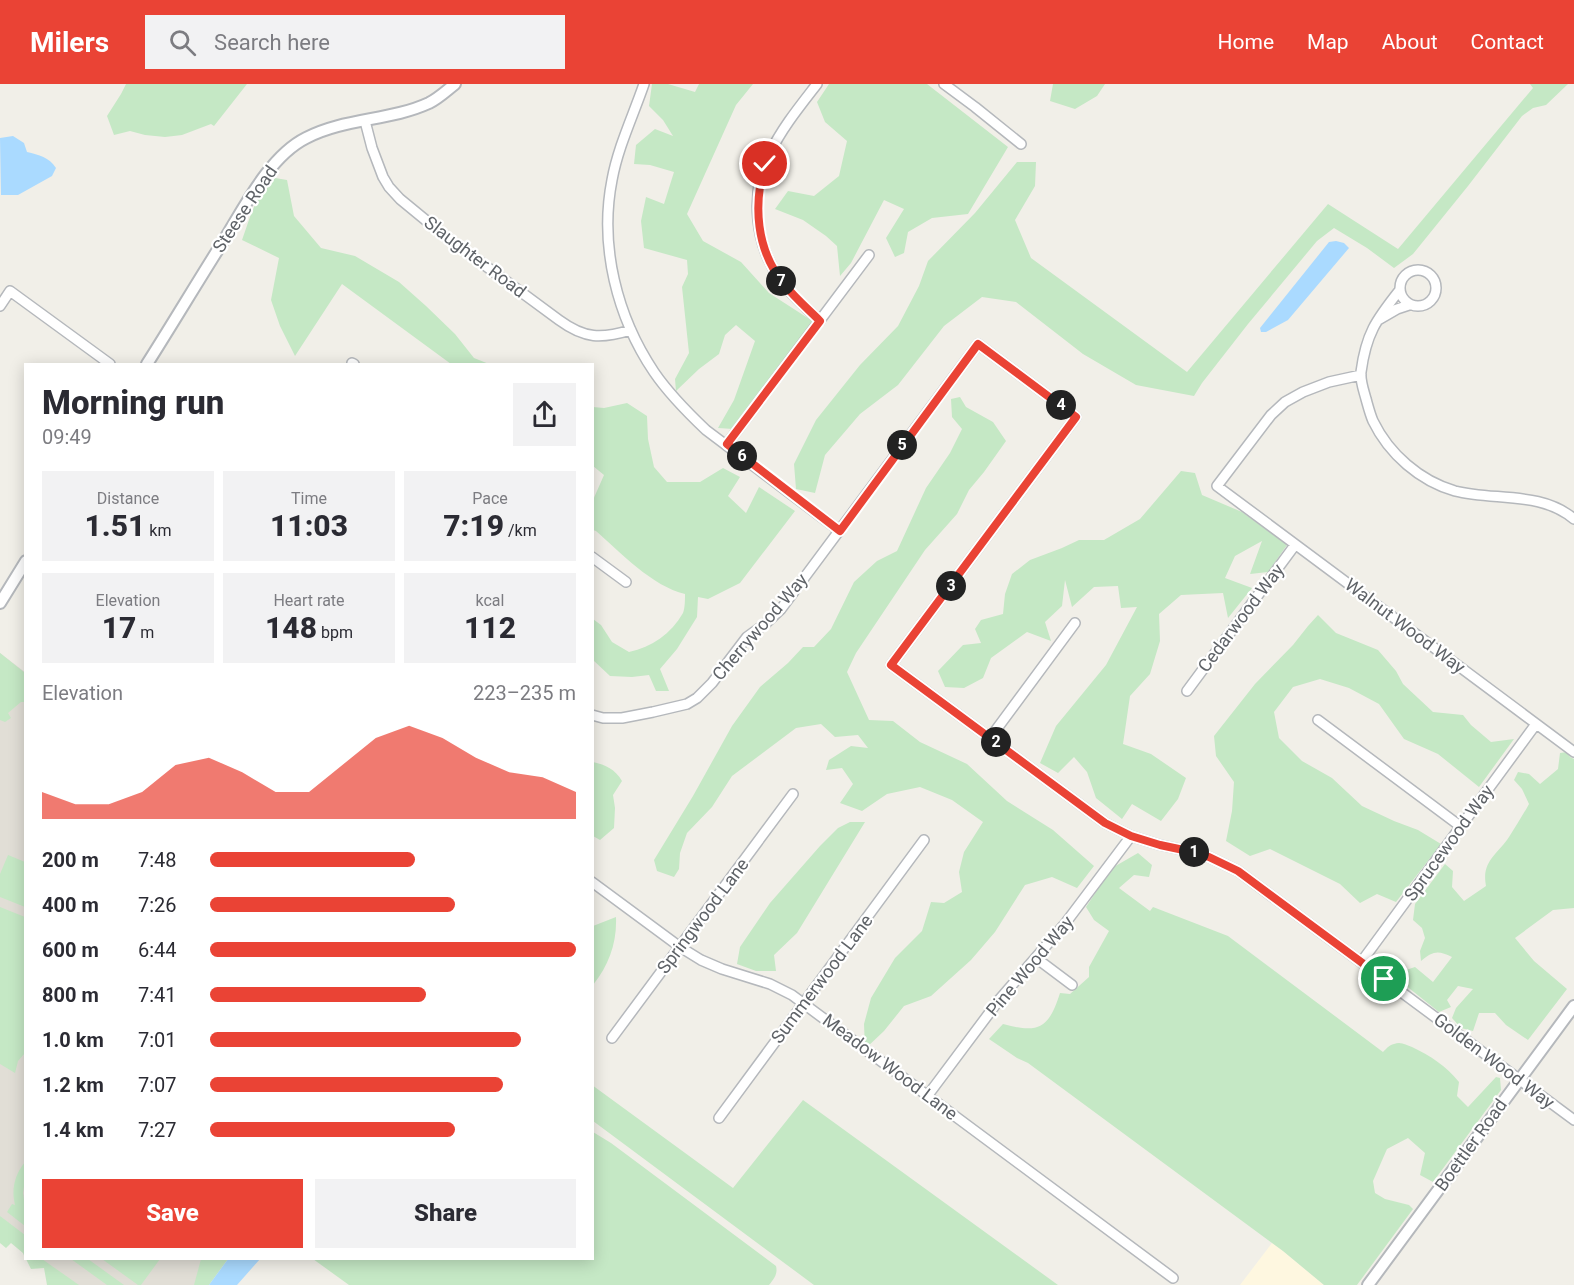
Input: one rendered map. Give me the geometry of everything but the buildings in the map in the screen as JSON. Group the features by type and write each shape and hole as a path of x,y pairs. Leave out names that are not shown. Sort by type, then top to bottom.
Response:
{"street":[{"name":"Steese Road","path":"148,363 262,180 294,145 309,136 340,126 411,110 428,103 455,84"},
{"path":"644,84 616,163 609,197 608,228 614,278 631,330 652,369 672,396 706,430 840,531"},
{"path":"817,84 794,114 769,154 762,175 757,210 765,252 776,273 790,291 820,321"},
{"path":"944,84 1021,144"},
{"name":"Slaughter Road","path":"365,121 383,177 394,193 412,210 576,332 605,336 631,330"},
{"path":"727,444 869,255"},
{"path":"1376,321 1397,309 1410,305 1421,306 1431,301 1436,290 1433,278 1417,270 1411,271 1402,279 1399,291 1376,321 1366,347 1361,375 1373,421 1399,458 1436,484 1453,490 1474,495 1532,500 1556,508 1574,519"},
{"path":"0,306 10,291 109,363"},
{"path":"1399,291 1410,305"},
{"name":"Cherrywood Way","path":"594,716 622,718 680,706 696,698 712,683 747,637 781,609 978,344 1076,417 904,648"},
{"name":"Walnut Wood Way","path":"1361,375 1329,382 1285,402 1271,415 1217,486 1574,752"},
{"name":"Cedarwood Way","path":"1187,691 1295,545"},
{"path":"594,558 626,582"},
{"path":"0,603 22,574"},
{"path":"990,738 1076,623"},
{"name":"Golden Wood Way","path":"904,648 891,665 1096,817 1131,836 1193,852 1238,871 1574,1120"},
{"path":"1318,720 1460,826"},
{"name":"Sprucewood Way","path":"1362,961 1536,724"},
{"name":"Springwood Lane","path":"612,1038 793,794"},
{"name":"Pine Wood Way","path":"928,1095 999,1000 1082,904 1131,836"},
{"name":"Summerwood Lane","path":"719,1118 924,840"},
{"name":"Meadow Wood Lane","path":"594,883 701,960 717,968 785,990 1173,1278"},
{"path":"1036,958 1072,985"},
{"name":"Boettler Road","path":"1368,1285 1574,1006"}],"shaded area":[{"path":"0,653 24,671 24,1248 0,1231"},
{"path":"1272,1243 1283,1251 1324,1285 1240,1285"},
{"path":"39,1260 215,1260 194,1285 75,1285"}],"green space":[{"path":"126,84 247,84 214,126 211,124 182,135 165,137 130,131 114,135 107,116"},
{"path":"652,84 668,84 695,92 699,84 753,84 736,105 687,214 703,241 741,262 769,293 814,322 733,429 718,428 734,400 755,341 736,325 725,335 719,354 676,391 675,379 689,353 682,287 688,274 687,260 644,248 641,221 646,197 664,204 674,172 650,165 634,164 636,145 655,129 673,136 663,120 649,106"},
{"path":"829,84 927,84 1008,147 968,214 932,218 908,232 904,253 895,257 886,238 904,209 884,200 851,263 840,276 837,246 803,220 775,209 788,191 814,196 839,176 847,141 825,122 817,102"},
{"path":"1053,84 1105,84 1097,96 1075,109 1050,101"},
{"path":"1530,84 1568,84 1546,105 1533,108 1522,116 1413,254 1394,268 1334,228 1317,241 1248,324 1194,396 1136,385 1083,354 1016,302 982,297 944,326 898,385 860,414 825,455 815,493 796,489 794,464 816,420 860,365 898,326 919,286 928,261 975,213 1017,162 1036,162 1035,186 1015,220 1031,258 1187,372 1328,204 1398,249 1533,88"},
{"path":"275,178 287,180 294,216 321,248 355,256 399,282 455,334 474,358 486,363 450,363 342,284 295,356 280,326 271,300 279,258 242,240 258,198"},
{"path":"960,397 966,407 993,422 1006,441 969,490 957,514 925,550 856,653 847,672 869,720 893,721 920,742 967,764 1007,801 1053,830 1094,866 1077,888 1052,877 1025,885 995,932 971,960 931,996 904,1006 884,1031 865,1049 864,1024 871,998 895,958 922,931 931,902 944,903 962,892 959,872 964,852 983,822 952,800 920,787 887,794 862,811 840,803 853,784 842,768 826,770 829,760 851,746 868,748 858,735 835,737 821,724 796,728 732,776 712,807 687,833 680,853 679,869 674,877 657,871 654,860 732,726 760,687 803,647 814,647 831,629 854,582 877,561 897,551 926,488 950,453 962,429 952,417 951,399"},
{"path":"627,403 647,416 648,439 654,467 667,482 700,482 723,468 740,477 728,496 746,513 759,487 795,511 740,583 708,599 698,597 697,617 677,649 660,669 669,691 656,691 649,675 610,676 594,661 594,620 601,625 612,642 629,652 653,643 667,633 683,613 685,606 685,594 649,576 594,530 594,498 604,475 594,467 594,407 604,408"},
{"path":"1181,471 1195,473 1202,495 1242,512 1287,545 1268,572 1250,574 1262,541 1235,556 1225,578 1252,588 1228,618 1223,593 1181,595 1159,614 1160,641 1150,674 1130,696 1123,744 1151,754 1186,778 1178,799 1161,821 1132,804 1122,819 1096,798 1087,772 1074,757 1058,773 1040,763 1056,726 1106,665 1137,607 1121,608 1118,586 1094,587 1072,607 1065,580 1062,606 1045,622 1051,641 1027,632 991,658 983,678 964,688 945,687 938,671 963,645 981,643 975,629 981,620 1003,614 1005,594 1012,574 1030,560 1079,540 1104,540 1140,519"},
{"path":"1318,615 1336,633 1378,650 1396,671 1403,684 1433,712 1463,715 1491,742 1514,739 1479,787 1438,754 1404,739 1379,704 1349,688 1320,679 1293,687 1274,712 1279,738 1302,761 1332,778 1362,806 1418,830 1441,844 1396,902 1377,894 1360,903 1340,884 1270,849 1250,856 1226,841 1232,811 1234,782 1216,756 1214,736 1255,684"},
{"path":"0,653 24,672 24,702 8,713 11,718 5,722 0,720"},
{"path":"1567,752 1574,759 1574,908 1553,910 1515,938 1534,961 1567,989 1528,1040 1506,1025 1495,1013 1479,1013 1473,1031 1461,1028 1452,1018 1456,1008 1473,989 1458,986 1447,1000 1451,1007 1439,1012 1400,981 1403,971 1415,967 1433,982 1452,957 1436,953 1421,961 1420,951 1425,938 1422,928 1413,920 1415,904 1445,864 1453,871 1452,887 1464,901 1486,886 1485,877 1488,864 1509,837 1529,804 1522,789 1514,780 1518,772 1529,774 1540,784 1558,769 1560,753"},
{"path":"594,762 610,768 622,781 613,795 614,828 600,840 594,837"},
{"path":"850,822 865,822 797,933 774,955 776,971 756,971 737,964 740,947 770,903 820,846 838,828"},
{"path":"1138,853 1152,865 1149,877 1134,875 1119,888 1150,911 1153,907 1228,936 1383,1052 1391,1045 1401,1043 1432,1058 1459,1082 1457,1096 1468,1107 1496,1077 1500,1078 1501,1090 1433,1182 1420,1175 1425,1153 1408,1138 1387,1149 1373,1181 1375,1193 1385,1199 1409,1205 1413,1209 1357,1285 1324,1285 1283,1251 1028,1063 989,1039 1003,1024 1026,1028 1041,1025 1052,1014 1060,993 1070,994 1089,977 1089,967 1109,931 1094,920 1086,907 1112,868"},
{"path":"8,855 24,862 24,907 0,897 0,874"},
{"path":"0,907 24,917 24,1054 18,1061 15,1073 0,1064"},
{"path":"616,917 611,953 594,984 594,926"},
{"path":"594,1086 733,1188 803,1100 1058,1285 814,1285 594,1122"},
{"path":"594,1133 776,1266 776,1274 769,1285 349,1285 314,1260 594,1260"},
{"path":"24,1164 24,1225 7,1212 12,1204 15,1205 13,1193"},
{"path":"0,1216 24,1234 24,1256 11,1243 6,1248 0,1243"},
{"path":"26,1260 43,1260 79,1285 47,1285 44,1268 31,1269"},
{"path":"72,1260 89,1260 124,1285 107,1285"},
{"path":"103,1260 159,1260 141,1285"},
{"path":"201,1260 227,1260 209,1285 194,1285"}],"water":[{"path":"13,136 24,143 27,152 40,155 56,168 52,176 18,195 1,195 0,138"},
{"path":"1329,242 1344,243 1349,248 1288,320 1266,332 1261,332 1260,328"},
{"path":"227,1260 259,1260 237,1285 209,1285"}],"route":[{"path":"765,164 757,210 765,252 783,283 820,321 727,444 840,531 978,344 1076,417 891,665 1105,823 1131,836 1193,852 1224,863 1268,892 1384,979"}]}
